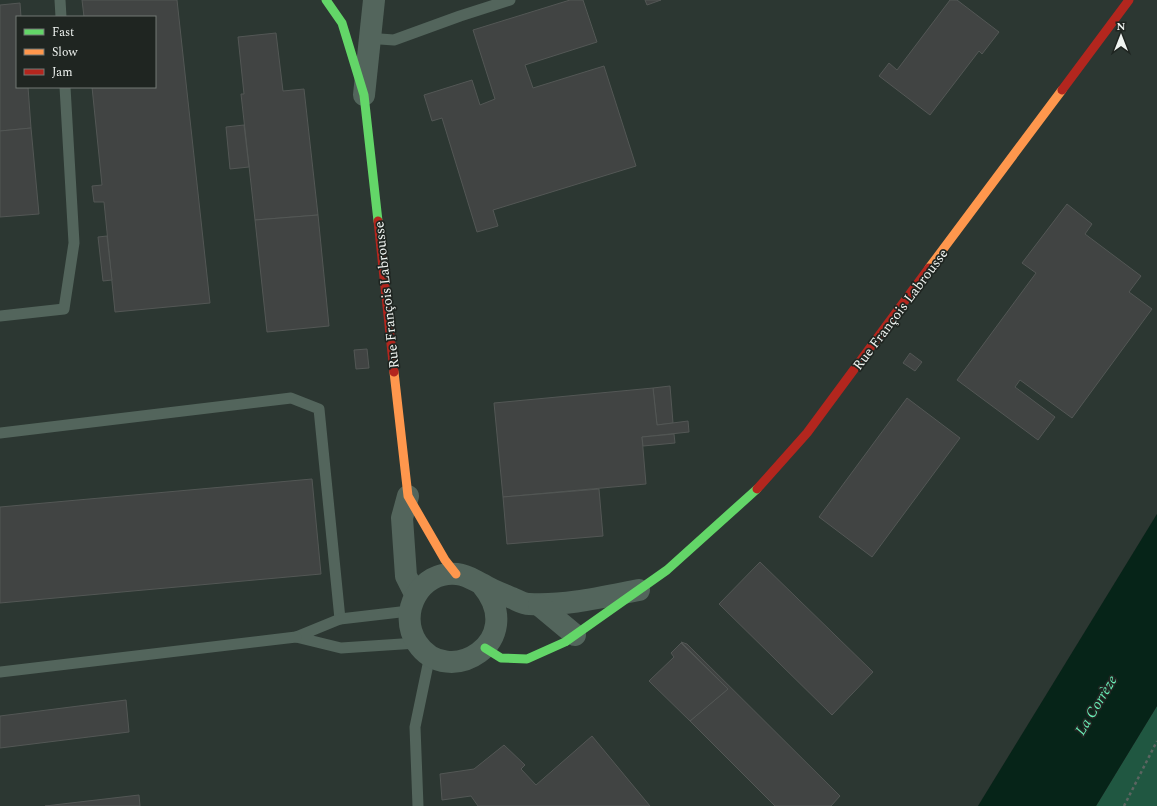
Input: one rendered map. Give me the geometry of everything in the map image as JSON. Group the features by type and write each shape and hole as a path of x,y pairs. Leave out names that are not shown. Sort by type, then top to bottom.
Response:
{"street":[{"name":"Rue François Labrousse","path":"326,0 342,23 364,95 408,496 402,518 406,576 412,602 410,628 424,649 444,661 458,661 473,657 485,648 493,637 497,623 496,609 491,596 482,585"},
{"name":"Rue François Labrousse","path":"364,95 374,0"},
{"name":"Rue François Labrousse","path":"485,648 501,658 527,659 565,642 667,570 758,488 807,433 1129,0"},
{"name":"Rue François Labrousse","path":"408,496 445,560 456,574"},
{"name":"Rue François Labrousse","path":"412,602 426,583 440,576 456,574 470,577 482,585 526,604 558,605 640,590"},
{"name":"Rue François Labrousse","path":"539,605 575,635"}],"lane":[{"path":"60,0 61,16"},
{"path":"347,39 370,38 394,40 510,0"},
{"path":"0,316 64,309 74,243 65,88"},
{"path":"0,433 291,398 319,409 340,619"},
{"path":"0,672 296,637 340,619 412,602"},
{"path":"296,637 341,648 424,649 415,728 418,806"}],"path":[{"path":"1124,806 1157,741"}],"shaded area":[{"path":"0,0 1157,0 1157,514 978,806 0,806"},
{"path":"1157,706 1157,806 1096,806 1104,793"}],"water":[{"name":"La Corrèze","path":"1157,514 1157,706 1096,806 978,806"}],"building":[{"path":"82,0 177,0 210,303 115,312 104,202 94,202 92,186 102,185 92,88 156,88 156,16 84,16"},
{"path":"570,0 583,0 597,42 525,65 533,88 604,66 636,166 493,210 498,226 477,232 442,118 432,121 424,95 472,80 480,105 495,99 473,30"},
{"path":"645,0 661,0 647,5"},
{"path":"950,0 957,0 999,32 982,54 979,51 930,115 879,76 889,63 897,70"},
{"path":"20,3 21,16 16,16 16,88 28,88 31,128 0,131 0,5"},
{"path":"276,33 283,91 304,89 318,215 255,220 241,94 244,94 238,37"},
{"path":"244,125 249,167 230,169 226,127"},
{"path":"31,128 39,214 0,217 0,131"},
{"path":"1067,204 1092,224 1085,234 1141,276 1129,292 1152,309 1072,418 1020,380 1015,387 1055,417 1038,440 957,380 1036,273 1022,263"},
{"path":"318,215 329,326 267,332 255,220"},
{"path":"107,236 112,280 103,281 98,237"},
{"path":"367,349 369,368 356,369 354,350"},
{"path":"910,353 922,362 915,371 903,363"},
{"path":"670,386 673,423 657,425 653,388"},
{"path":"653,388 657,425 688,421 689,432 642,437 646,484 503,497 494,403"},
{"path":"907,398 960,438 872,557 819,517"},
{"path":"674,434 675,443 643,446 642,437"},
{"path":"312,479 321,574 0,603 0,507"},
{"path":"599,489 603,536 507,544 503,497"},
{"path":"760,562 873,672 832,715 719,604"},
{"path":"681,642 687,644 840,796 831,806 775,806 690,721 728,689"},
{"path":"681,643 728,689 690,721 649,681 674,657 671,653"},
{"path":"126,700 129,732 0,748 0,716"},
{"path":"592,736 650,806 478,806 471,796 442,800 440,774 474,769 504,745 525,765 521,769 536,785"},
{"path":"139,795 140,806 45,806"}],"traffic: fast":[{"path":"326,0 342,23 364,95 378,221"},
{"path":"485,648 501,658 527,659 565,642 667,570 757,489"}],"traffic: slow":[{"path":"929,268 1062,90"},
{"path":"394,372 408,496 445,560 456,574"}],"traffic: jam":[{"path":"1062,90 1129,0"},
{"path":"378,221 394,372"},
{"path":"757,489 807,433 929,268"}]}
